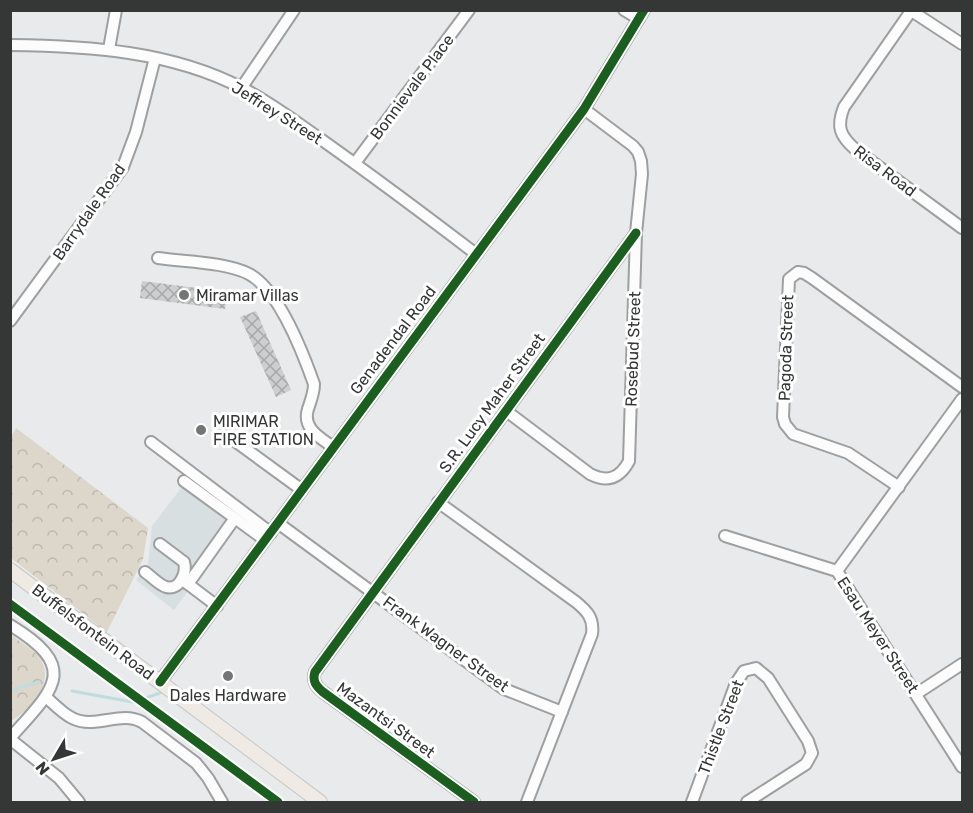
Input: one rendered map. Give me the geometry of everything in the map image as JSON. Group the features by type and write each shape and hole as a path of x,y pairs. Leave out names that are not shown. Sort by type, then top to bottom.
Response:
{"main road":[{"name":"Buffelsfontein Road","path":"10,570 320,802"}],"street":[{"path":"109,49 116,10"},
{"path":"242,87 294,10"},
{"name":"Bonnievale Place","path":"355,163 470,10"},
{"path":"624,10 641,15"},
{"path":"910,11 963,44"},
{"name":"Risa Road","path":"910,11 844,106 839,120 840,130 846,141 856,150 963,228"},
{"name":"Genadendal Road","path":"160,682 584,110 641,15"},
{"name":"Jeffrey Street","path":"10,45 109,49 155,58 242,87 355,163 476,254"},
{"name":"Barrydale Road","path":"10,321 123,167 136,132 155,58"},
{"name":"Rosebud Street","path":"505,410 597,478 614,478 629,460 636,232 642,174 641,161 633,146 584,110"},
{"name":"S.R. Lucy Maher Street","path":"374,591 636,232"},
{"path":"158,258 239,271 252,276 266,287 281,310 314,384 306,422 314,433 333,447"},
{"name":"Pagoda Street","path":"898,487 849,453 793,434 785,424 783,417 789,279 798,272 804,273 963,387"},
{"path":"837,571 963,399"},
{"path":"228,436 302,490"},
{"path":"151,442 268,536"},
{"path":"184,481 235,519 268,536"},
{"path":"438,502 576,602 592,620 592,634 528,802"},
{"path":"145,572 166,587 185,582 235,519"},
{"name":"Frank Wagner Street","path":"278,523 374,591 504,689 562,712"},
{"name":"Esau Meyer Street","path":"725,536 837,571 963,767"},
{"path":"160,544 184,562 185,582"},
{"path":"185,582 217,606"},
{"name":"Mazantsi Street","path":"374,591 315,672 314,682 323,692 474,802"},
{"path":"10,625 41,645 53,667 54,680 46,697 10,739 58,778 79,802"},
{"path":"916,694 963,664"},
{"name":"Thistle Street","path":"692,802 736,683 744,671 756,668 768,678 808,741 812,753 806,764 747,802"},
{"path":"46,697 65,713 81,721 108,721 127,717 142,722 196,763 222,802"}],"shaded area":[{"path":"185,483 238,523 174,610 136,580 148,565 152,526"}],"green space":[{"path":"16,428 148,528 143,559 107,632 11,558 10,439"},
{"path":"13,636 39,657 44,666 45,675 39,694 19,716 11,721 10,639"}],"building":[{"name":"Miramar Villas","path":"142,281 228,292 225,309 140,298"},
{"name":"Miramar Villas","path":"256,311 291,390 276,397 240,317"}],"waterway":[{"path":"10,690 39,682"},
{"path":"72,691 138,703"},
{"path":"143,699 160,693"}],"cycle path":[{"path":"160,682 584,109 644,10"},
{"path":"474,802 318,688 314,678 315,672 636,233"},
{"path":"10,604 278,802"}],"place":[{"name":"Miramar Villas","path":"184,295"},
{"name":"MIRIMAR FIRE STATION","path":"201,430"},
{"name":"Dales Hardware","path":"228,676"}]}
